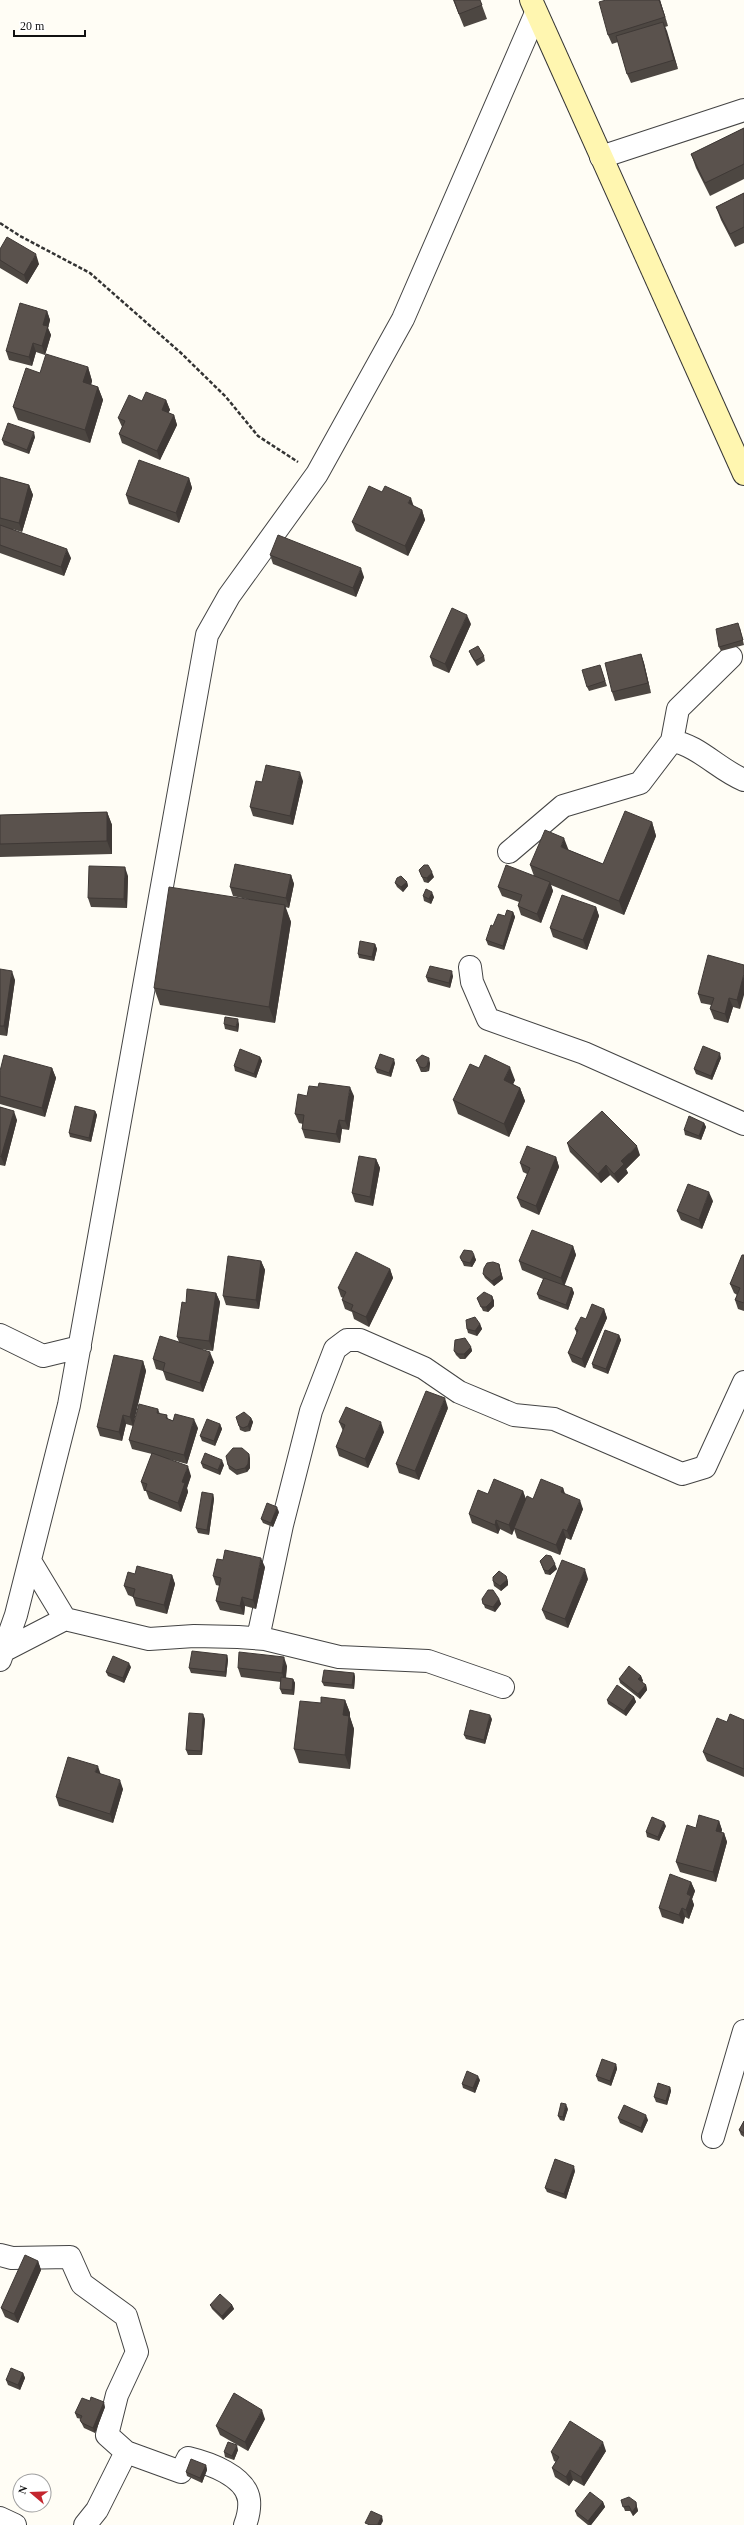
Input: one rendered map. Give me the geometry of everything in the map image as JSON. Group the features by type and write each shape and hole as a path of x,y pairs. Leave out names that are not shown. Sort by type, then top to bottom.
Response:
{"street":[{"path":"534,6 744,474"},
{"path":"2,1655 16,1615 69,1405 207,635 229,596 317,474 403,319 534,6"},
{"path":"601,157 744,110"},
{"path":"509,852 564,806 640,783 672,741 678,709 732,657"},
{"path":"672,741 685,743 728,773 744,780"},
{"path":"470,967 472,982 488,1019 584,1053 744,1124"},
{"path":"0,1335 43,1356 80,1347"},
{"path":"258,1638 282,1525 311,1411 334,1349 347,1340 360,1340 424,1368 459,1392 514,1415 554,1419 682,1474 705,1467 744,1382"},
{"path":"30,1561 65,1619"},
{"path":"2,1655 65,1619 149,1639 194,1636 258,1638 338,1657 428,1661 503,1687"},
{"path":"713,2138 744,2031"},
{"path":"0,2255 12,2258 70,2257 82,2284 126,2316 137,2352 117,2395 107,2435 126,2452 181,2472 188,2458 221,2470 243,2485 249,2499 245,2525"},
{"path":"85,2525 97,2510 126,2452"},
{"path":"0,2518 15,2525"}],"path":[{"path":"0,223 20,236 90,273 181,353 226,397 258,436 317,474"}],"building":[{"path":"454,0 480,0 482,5 459,14"},
{"path":"606,0 659,0 665,17 608,35 599,2"},
{"path":"663,22 674,60 627,74 616,36"},
{"path":"744,128 744,164 705,183 691,154"},
{"path":"744,193 744,227 730,234 716,207"},
{"path":"7,237 36,254 24,275 0,260 0,249"},
{"path":"20,303 47,311 43,325 48,326 42,346 33,343 29,357 6,351"},
{"path":"46,354 88,367 83,382 98,387 85,430 13,407 26,368 40,373"},
{"path":"146,392 166,400 162,410 174,415 157,451 119,434 125,421 118,418 129,395 142,401"},
{"path":"8,423 34,432 27,450 2,440"},
{"path":"139,460 189,478 176,513 126,495"},
{"path":"0,477 29,485 19,523 0,518"},
{"path":"369,486 382,492 385,486 411,498 408,503 422,510 405,546 352,522"},
{"path":"0,525 67,549 61,567 0,545"},
{"path":"278,535 361,568 353,588 270,555"},
{"path":"452,608 467,615 445,664 430,657"},
{"path":"738,623 743,640 719,647 716,629"},
{"path":"478,646 484,656 475,661 469,651"},
{"path":"641,654 648,683 612,692 605,663"},
{"path":"600,665 605,681 587,687 582,670"},
{"path":"266,765 300,772 290,816 250,807 256,781 262,782"},
{"path":"625,811 652,822 619,901 530,865 545,830 564,838 561,847 603,864"},
{"path":"107,812 107,841 0,844 0,815"},
{"path":"235,864 291,875 286,898 230,887"},
{"path":"424,865 428,865 432,872 427,878 422,877 419,870"},
{"path":"506,865 550,882 537,914 518,906 522,895 498,887"},
{"path":"89,866 125,867 124,899 88,898"},
{"path":"401,876 407,882 401,887 395,883 397,878"},
{"path":"169,887 285,905 269,1007 154,988"},
{"path":"426,889 432,892 429,899 423,896"},
{"path":"562,895 596,907 583,940 550,928"},
{"path":"507,910 513,912 503,946 486,940 491,925 493,926 498,914 505,916"},
{"path":"360,941 375,944 372,957 358,954"},
{"path":"708,955 744,965 744,974 737,1000 729,998 725,1014 710,1009 714,998 698,994"},
{"path":"430,966 452,971 449,983 426,977"},
{"path":"0,969 12,971 4,1026 0,1026"},
{"path":"225,1017 238,1019 236,1027 224,1024"},
{"path":"703,1046 720,1053 711,1076 694,1069"},
{"path":"240,1049 260,1057 254,1074 234,1066"},
{"path":"380,1054 394,1059 389,1073 375,1068"},
{"path":"4,1055 52,1068 42,1108 0,1096 0,1071"},
{"path":"422,1055 429,1058 427,1066 424,1068 420,1067 416,1060"},
{"path":"485,1055 510,1067 504,1080 520,1088 504,1124 453,1100 470,1064 479,1068"},
{"path":"319,1083 350,1087 345,1121 339,1120 336,1134 302,1129 304,1115 295,1114 298,1094 307,1096 309,1086 318,1087"},
{"path":"75,1106 95,1111 89,1138 69,1133"},
{"path":"0,1107 14,1111 1,1157 0,1156"},
{"path":"602,1111 637,1146 621,1161 624,1164 614,1174 606,1165 598,1174 567,1143"},
{"path":"689,1116 704,1123 699,1136 684,1130"},
{"path":"527,1146 556,1157 536,1206 517,1198 530,1168 520,1163"},
{"path":"359,1156 376,1159 370,1197 352,1193"},
{"path":"688,1184 709,1192 699,1220 677,1211"},
{"path":"532,1230 573,1246 561,1278 519,1261"},
{"path":"464,1250 472,1251 474,1255 470,1263 462,1261 460,1257"},
{"path":"356,1252 390,1269 366,1317 351,1310 353,1305 342,1300 346,1292 338,1288"},
{"path":"742,1255 744,1255 744,1303 735,1300 740,1288 730,1284"},
{"path":"228,1256 261,1261 256,1300 223,1296"},
{"path":"493,1262 499,1264 501,1275 492,1281 483,1274 487,1263"},
{"path":"544,1278 572,1288 566,1305 537,1294"},
{"path":"187,1289 216,1293 209,1341 177,1337 182,1302 186,1303"},
{"path":"484,1292 492,1296 492,1301 486,1307 481,1307 477,1298"},
{"path":"592,1304 604,1309 582,1359 568,1353 578,1330 575,1329 581,1317 586,1319"},
{"path":"475,1317 480,1324 475,1331 467,1329 466,1320"},
{"path":"605,1330 619,1335 606,1369 592,1364"},
{"path":"160,1336 210,1352 200,1383 163,1371 165,1363 153,1359"},
{"path":"465,1338 471,1347 464,1354 458,1354 454,1351 455,1340"},
{"path":"114,1355 143,1361 130,1417 123,1415 119,1432 97,1427"},
{"path":"426,1391 445,1398 415,1471 396,1464"},
{"path":"139,1404 158,1409 157,1413 167,1415 166,1418 173,1421 175,1414 194,1419 184,1455 129,1440"},
{"path":"346,1407 381,1422 365,1459 336,1447 345,1425 339,1422"},
{"path":"244,1412 251,1418 248,1426 243,1428 239,1426 236,1417"},
{"path":"207,1419 220,1424 214,1441 200,1436"},
{"path":"233,1448 242,1448 249,1454 248,1464 245,1468 236,1470 228,1465 226,1456"},
{"path":"152,1453 188,1466 182,1482 185,1483 178,1503 145,1490 147,1484 141,1482"},
{"path":"205,1453 222,1460 218,1470 201,1463"},
{"path":"494,1479 523,1491 509,1525 496,1520 495,1525 469,1514 478,1490 488,1494"},
{"path":"541,1479 563,1488 561,1492 580,1500 567,1531 563,1529 556,1545 514,1528 527,1496 533,1499"},
{"path":"202,1492 213,1494 207,1530 196,1528"},
{"path":"267,1503 277,1507 271,1523 261,1519"},
{"path":"225,1550 261,1558 253,1600 242,1597 240,1606 216,1601 221,1578 213,1576 217,1559 223,1560"},
{"path":"546,1555 551,1556 555,1564 548,1571 544,1570 540,1561"},
{"path":"562,1560 585,1569 565,1619 542,1610"},
{"path":"137,1566 172,1575 164,1605 133,1597 135,1589 124,1586 128,1572 135,1574"},
{"path":"499,1571 506,1576 507,1580 500,1586 493,1581 493,1577"},
{"path":"488,1590 493,1590 499,1599 493,1607 483,1604 482,1599"},
{"path":"192,1651 227,1655 225,1672 189,1668"},
{"path":"239,1652 284,1657 282,1673 238,1668"},
{"path":"113,1656 129,1663 123,1678 106,1672"},
{"path":"629,1666 641,1676 638,1679 646,1685 638,1694 619,1679"},
{"path":"324,1670 354,1673 352,1685 322,1682"},
{"path":"281,1677 293,1679 292,1690 280,1689"},
{"path":"617,1685 634,1697 624,1711 607,1700"},
{"path":"321,1697 345,1700 343,1715 349,1716 345,1755 294,1749 300,1701 321,1703"},
{"path":"470,1710 490,1715 484,1740 464,1735"},
{"path":"189,1713 203,1714 201,1751 186,1750"},
{"path":"730,1714 744,1720 744,1769 703,1752 717,1718 727,1722"},
{"path":"68,1757 98,1766 95,1772 120,1780 110,1814 56,1797"},
{"path":"699,1815 719,1821 716,1831 724,1833 713,1872 676,1862 687,1825 696,1828"},
{"path":"652,1817 664,1822 658,1837 646,1832"},
{"path":"670,1874 691,1882 687,1894 691,1896 686,1910 682,1908 679,1915 659,1908"},
{"path":"602,2059 616,2064 610,2081 596,2076"},
{"path":"467,2071 478,2076 473,2088 462,2084"},
{"path":"658,2083 670,2087 666,2101 654,2097"},
{"path":"561,2103 566,2104 563,2117 558,2116"},
{"path":"624,2105 646,2115 641,2128 618,2118"},
{"path":"744,2121 744,2133 739,2130"},
{"path":"555,2159 574,2166 564,2194 545,2188"},
{"path":"25,2255 38,2261 14,2314 1,2308"},
{"path":"220,2294 232,2305 222,2316 210,2305"},
{"path":"11,2368 23,2373 18,2385 6,2380"},
{"path":"234,2393 262,2410 245,2442 216,2426"},
{"path":"91,2397 104,2402 93,2428 82,2423 80,2420 82,2416 75,2413 82,2398 90,2401"},
{"path":"570,2421 603,2442 581,2477 570,2470 566,2477 552,2468 559,2457 551,2452"},
{"path":"228,2442 237,2445 232,2456 224,2452"},
{"path":"191,2459 206,2465 200,2478 186,2472"},
{"path":"590,2492 603,2502 588,2521 575,2511"},
{"path":"629,2497 636,2502 636,2507 632,2512 629,2506 623,2507 621,2500"},
{"path":"371,2511 382,2516 377,2525 365,2523"}]}
